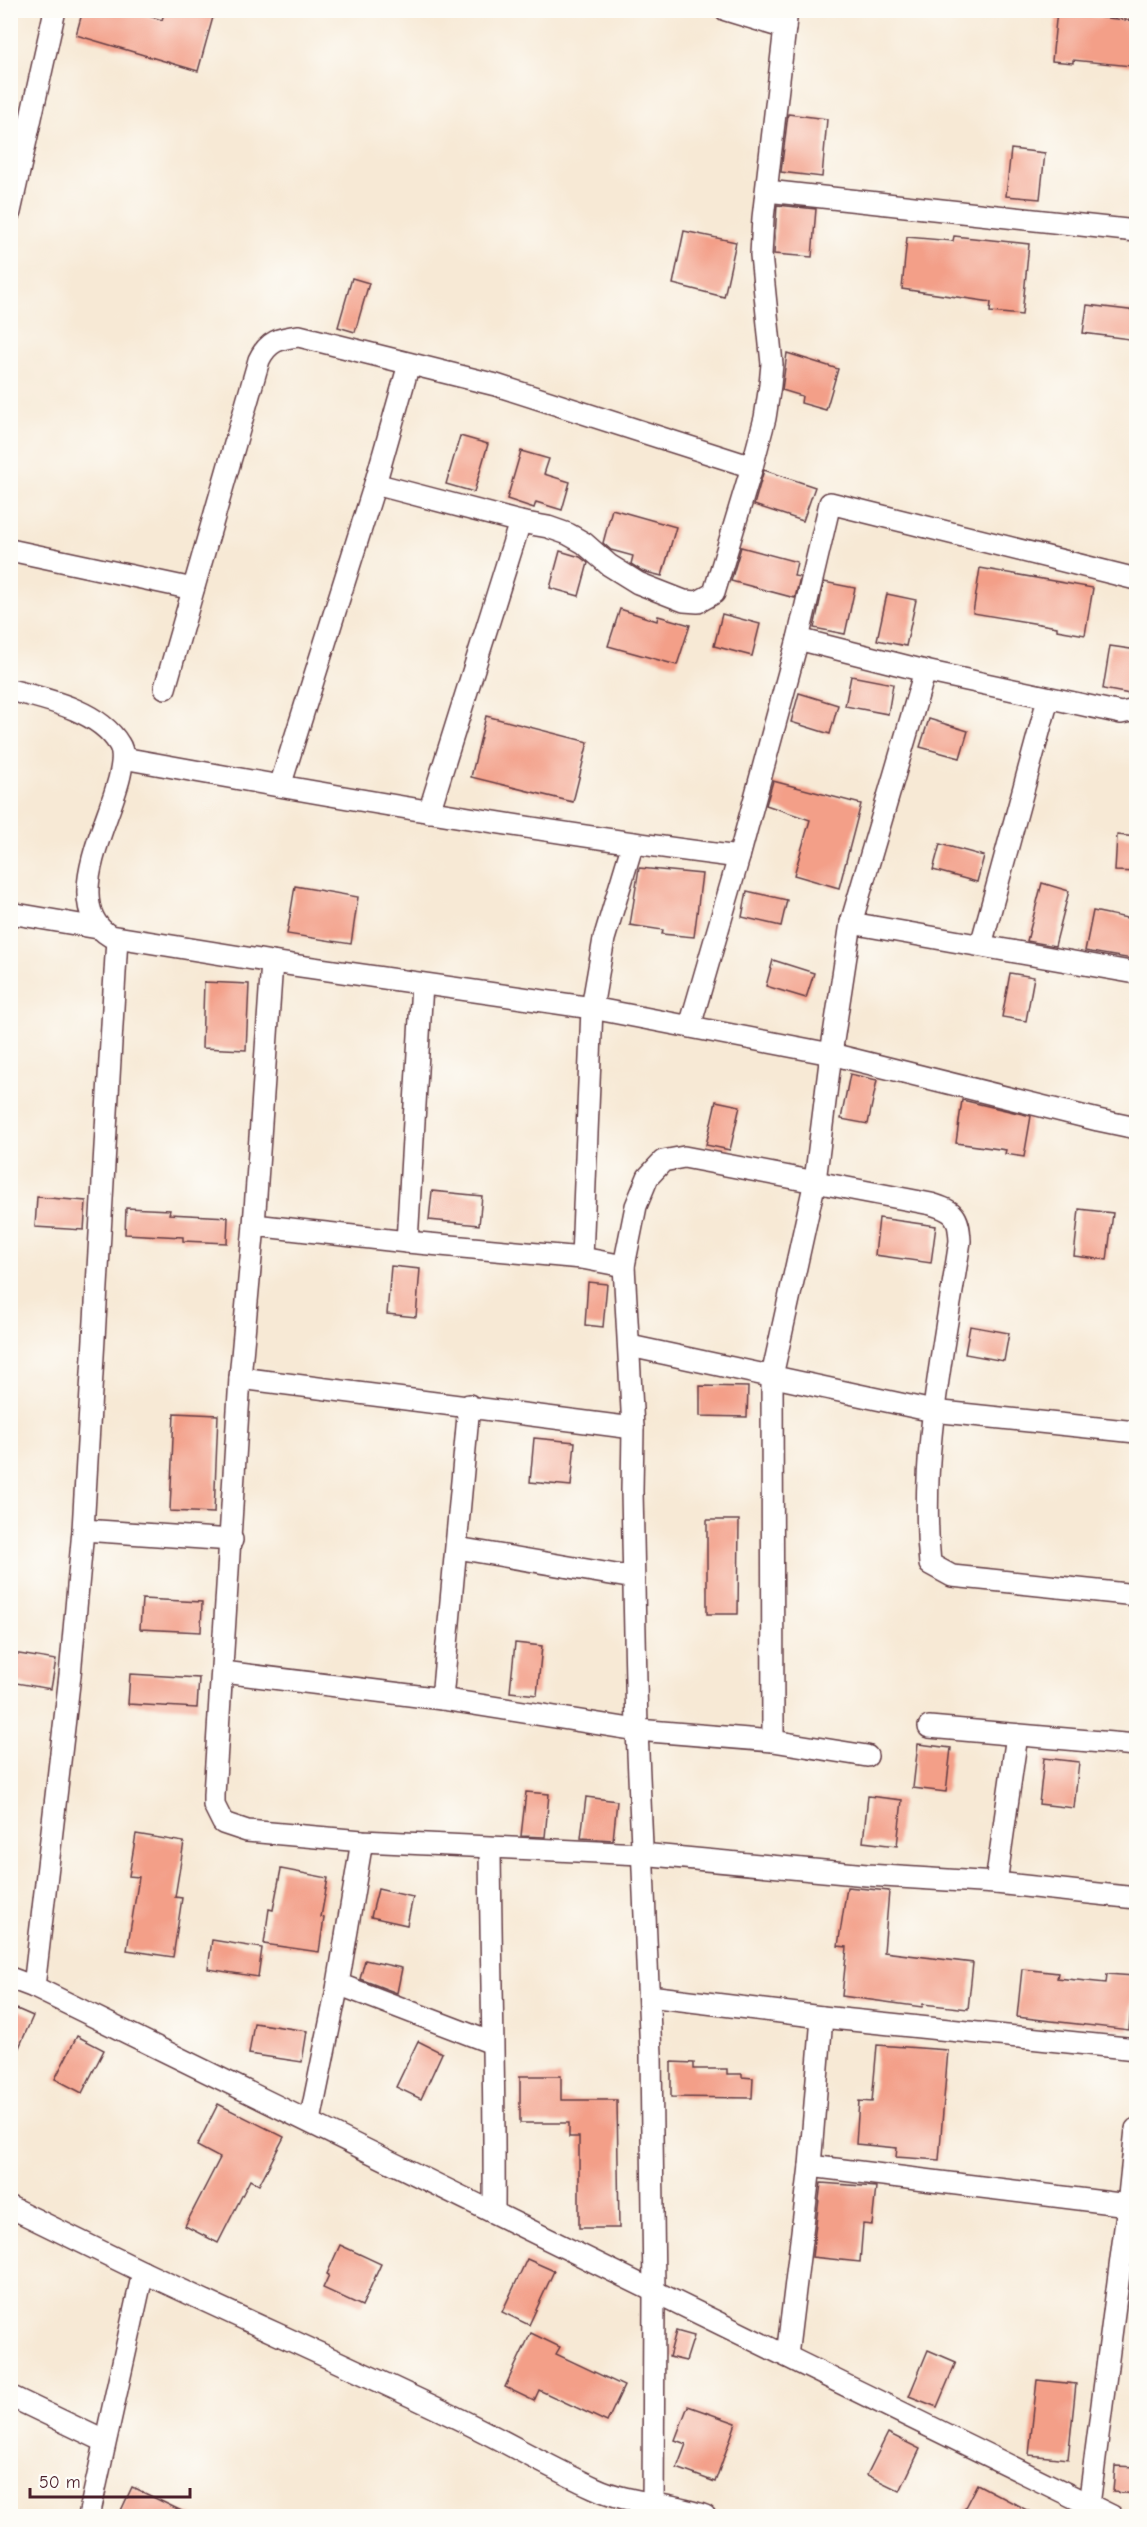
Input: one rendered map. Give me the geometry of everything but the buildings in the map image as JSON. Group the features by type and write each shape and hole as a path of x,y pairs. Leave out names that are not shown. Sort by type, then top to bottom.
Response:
{"street":[{"path":"10,212 55,10"},
{"path":"375,484 568,534 584,543 609,565 638,584 684,601 698,602 714,593 765,418 772,364 761,255 786,19 726,10"},
{"path":"767,191 1137,231"},
{"path":"165,688 264,348 282,338 299,336 506,388 752,466"},
{"path":"280,786 375,484 409,364"},
{"path":"690,1026 798,639 830,503 1137,579"},
{"path":"429,812 520,522"},
{"path":"10,550 193,589"},
{"path":"798,639 1048,699 1121,713 1137,710"},
{"path":"773,1741 772,1376 815,1181 851,923 925,671"},
{"path":"10,690 69,707 86,715 114,737 120,744 123,758 117,788 88,881 89,910 107,933 83,1530 70,1675 34,1987"},
{"path":"981,945 1048,699"},
{"path":"123,758 429,812 739,857"},
{"path":"582,1258 592,1008 604,939 633,843"},
{"path":"10,913 107,933 272,962 592,1008 690,1026 831,1054 1137,1128"},
{"path":"851,923 1137,973"},
{"path":"272,962 254,1225 240,1378 214,1795 214,1805 224,1823 247,1830 362,1841 641,1854 867,1875 996,1883 1137,1898"},
{"path":"407,1242 422,984"},
{"path":"654,2510 654,2290 649,1996 637,1730 632,1491 633,1428 624,1266 640,1193 648,1178 663,1161 684,1157 939,1206 954,1213 958,1221 960,1241 933,1411 928,1471 930,1564 952,1575 1137,1595"},
{"path":"254,1225 582,1258 624,1266"},
{"path":"630,1346 933,1411 1137,1432"},
{"path":"240,1378 633,1428"},
{"path":"442,1699 469,1406"},
{"path":"83,1530 231,1540"},
{"path":"457,1548 634,1578"},
{"path":"223,1671 442,1699 637,1730 773,1741 867,1756"},
{"path":"929,1727 1137,1745"},
{"path":"996,1883 1017,1735"},
{"path":"310,2121 338,1984 362,1841"},
{"path":"490,1848 492,2043 495,2087 494,2211"},
{"path":"10,1978 34,1987 310,2121 1112,2517"},
{"path":"338,1984 492,2043"},
{"path":"649,1996 822,2017 1137,2049"},
{"path":"787,2356 810,2166 822,2017"},
{"path":"1089,2505 1132,2205 1137,2129"},
{"path":"810,2166 1132,2205"},
{"path":"10,2207 143,2272 506,2441 596,2489 654,2510 682,2508 705,2517"},
{"path":"89,2517 143,2272"},
{"path":"10,2396 104,2441"}]}
